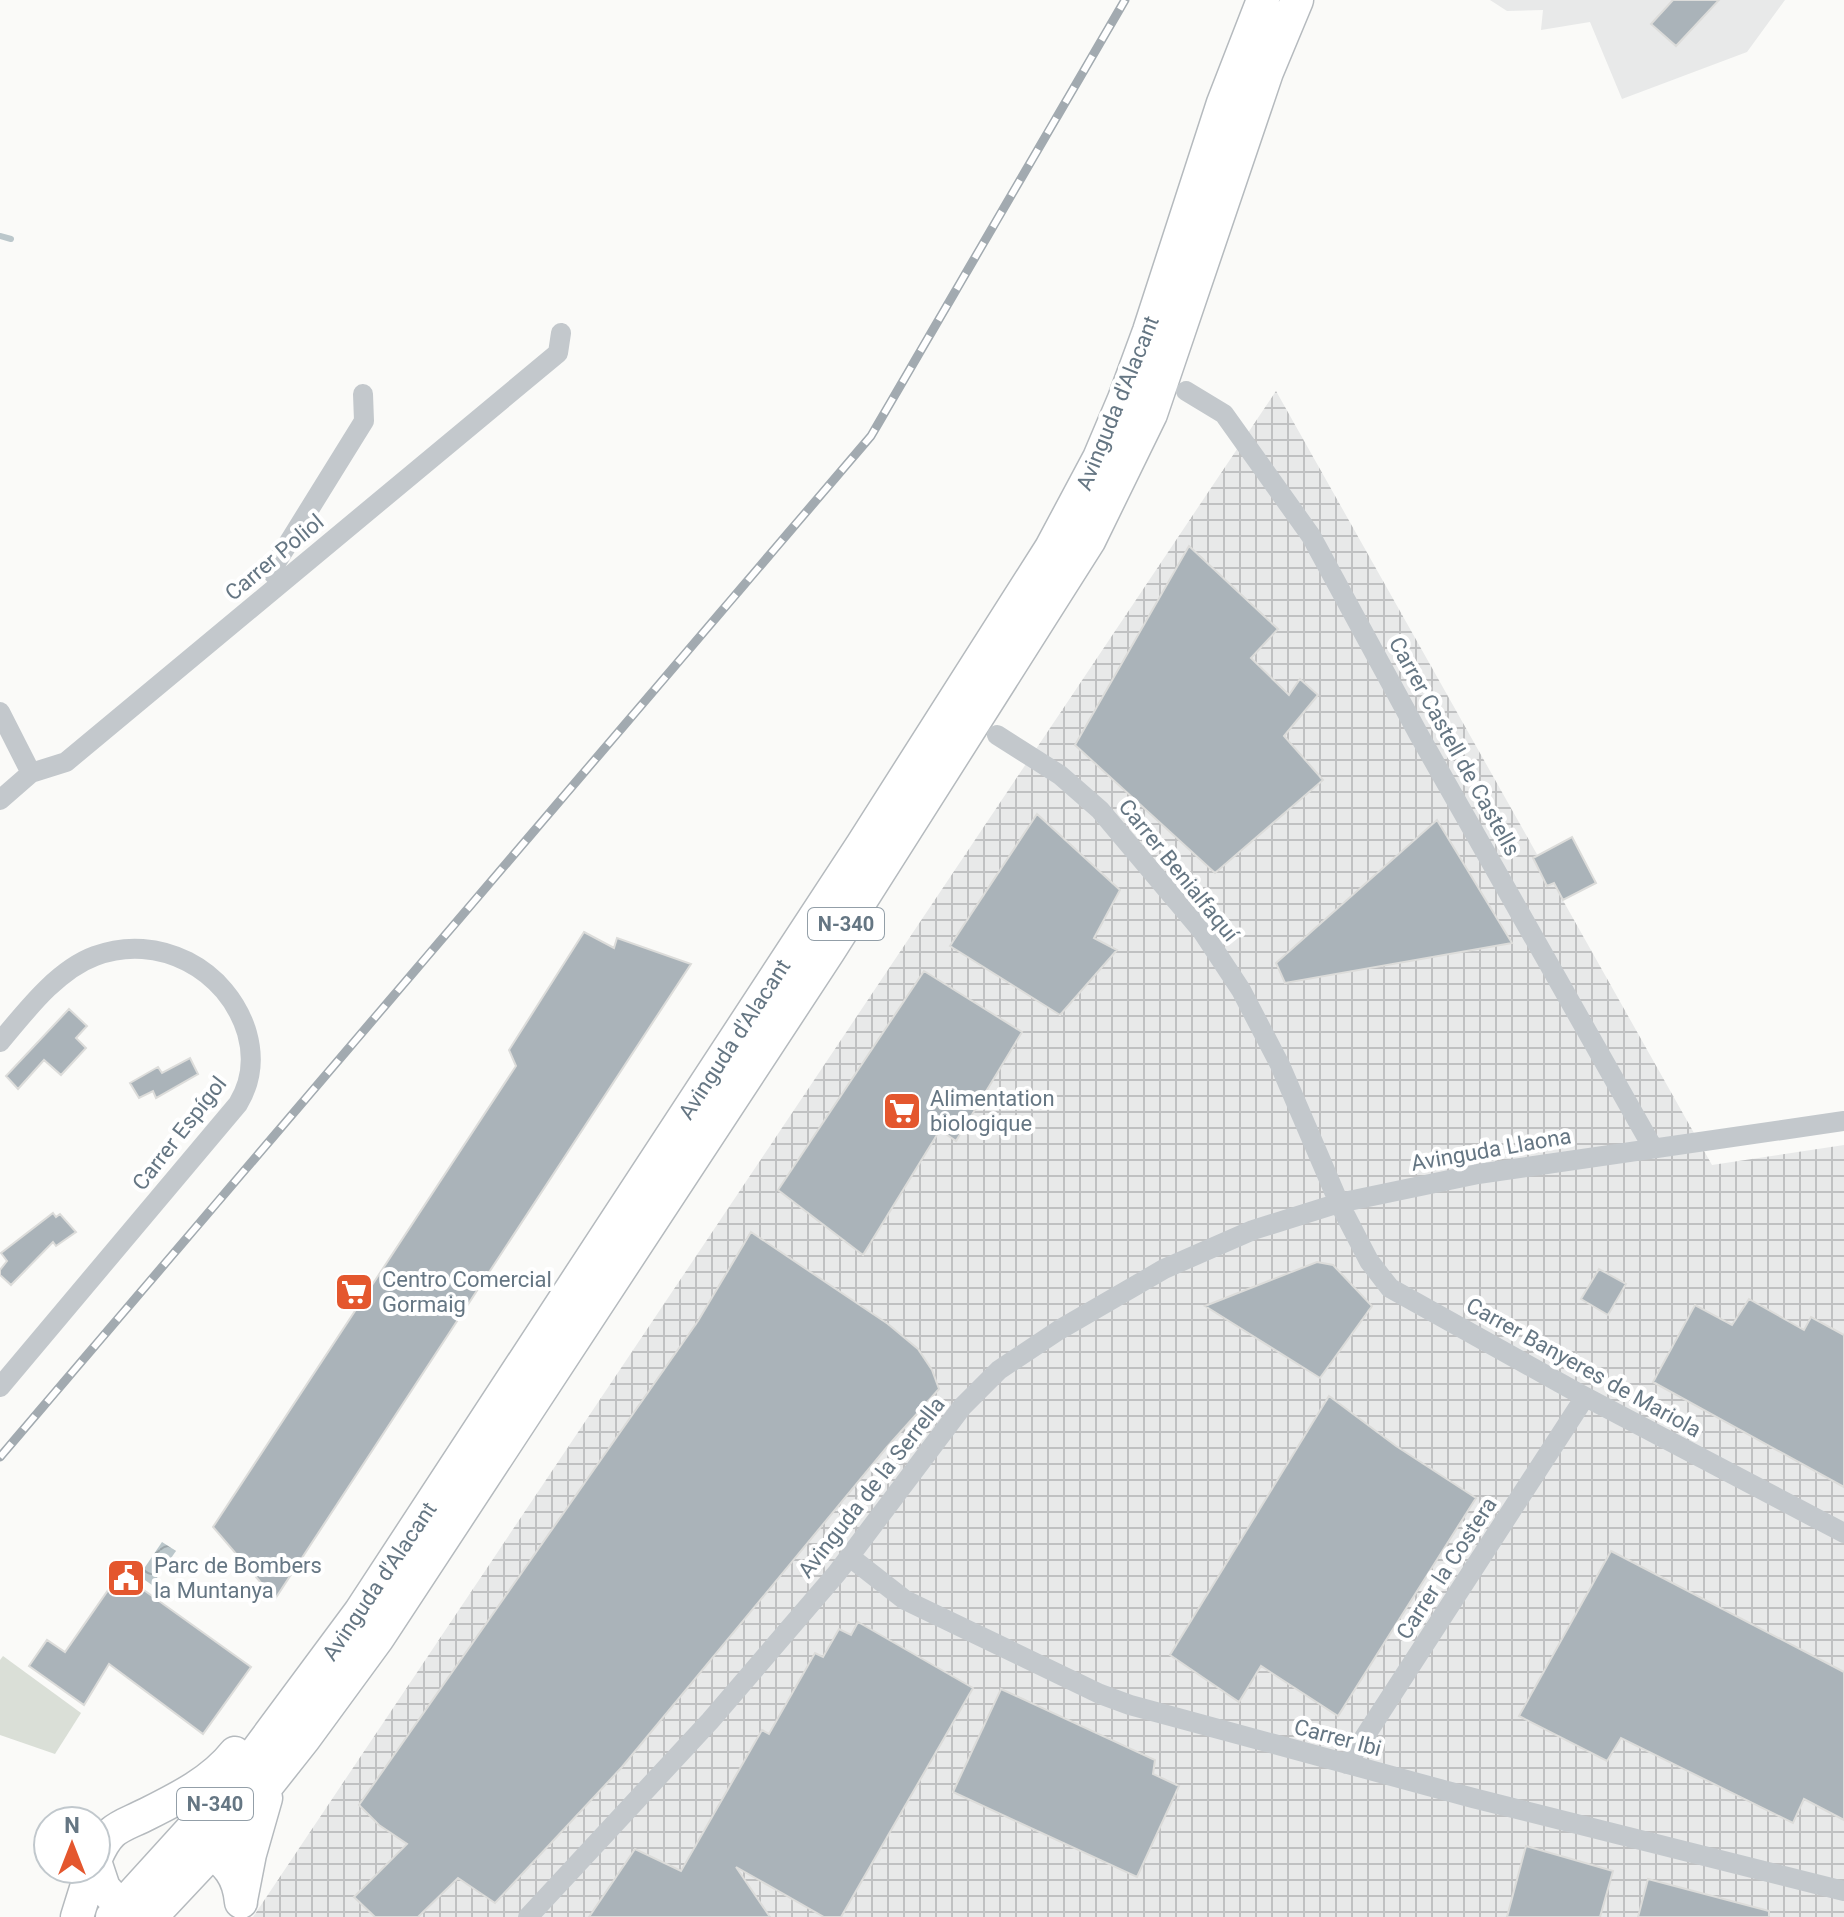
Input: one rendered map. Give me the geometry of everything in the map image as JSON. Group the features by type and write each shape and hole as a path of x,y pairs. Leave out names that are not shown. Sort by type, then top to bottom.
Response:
{"main road":[{"name":"Avinguda d'Alacant","path":"201,1842 231,1786 310,1683 375,1589 862,845 1057,536 1099,458 1133,377 1223,103 1263,0"},
{"name":"Avinguda d'Alacant","path":"129,1915 201,1842 270,1783 378,1638 829,951 1089,541 1151,414 1263,85 1297,0"},
{"path":"144,1816 214,1777 262,1719 310,1683"},
{"path":"237,1910 270,1783"},
{"path":"112,1834 128,1821 144,1816 161,1814 170,1817 228,1865 239,1884 237,1910"},
{"path":"77,1917 87,1885"},
{"path":"103,1885 129,1915"}],"street":[{"name":"Carrer Poliol","path":"0,800 31,773 66,762 558,353 561,333"},
{"name":"Carrer Castell de Castells","path":"1186,391 1224,414 1311,536 1419,735 1653,1148"},
{"path":"281,582 271,571 364,421 363,394"},
{"path":"0,712 31,773"},
{"name":"Carrer Benialfaquí","path":"997,735 1060,775 1100,810 1202,931 1241,990 1280,1065 1339,1203"},
{"name":"Carrer Espígol","path":"0,1042 67,971 92,956 135,948 181,958 207,972 218,982 237,1007 251,1059 250,1077 238,1104 0,1387"},
{"name":"Avinguda Llaona","path":"1339,1203 1438,1181 1844,1121"},
{"name":"Carrer Banyeres de Mariola","path":"1339,1203 1369,1261 1390,1288 1585,1397 1844,1533"},
{"name":"Avinguda de la Serrella","path":"528,1917 710,1721 850,1557 962,1407 999,1370 1059,1330 1164,1269 1253,1230 1339,1203"},
{"name":"Carrer la Costera","path":"1347,1764 1585,1397"},
{"name":"Carrer Ibi","path":"850,1557 905,1600 1100,1694 1144,1709 1844,1891"}],"shaded area":[{"path":"1490,0 1785,0 1747,52 1622,99 1590,22 1541,30 1543,10 1507,11"},
{"path":"1276,391 1712,1165 1844,1145 1844,1917 253,1917"},
{"path":"3,1656 81,1713 55,1754 0,1735 0,1660"}],"water":[{"path":"162,1542 176,1551 152,1585 139,1576"}],"building":[{"path":"1673,0 1719,0 1676,46 1651,24"},
{"path":"1189,546 1278,629 1251,658 1289,695 1300,679 1318,695 1284,736 1323,780 1215,873 1075,745"},
{"path":"1037,814 1120,890 1094,938 1117,950 1060,1015 950,946"},
{"path":"1437,820 1512,943 1285,983 1276,963"},
{"path":"1572,837 1596,883 1563,900 1554,883 1547,886 1533,858"},
{"path":"584,932 614,948 617,938 691,964 275,1599 213,1527 516,1066 509,1050"},
{"path":"924,971 1022,1032 956,1141 940,1130 863,1255 778,1190"},
{"path":"69,1009 87,1026 76,1038 86,1048 61,1075 44,1060 18,1089 6,1076"},
{"path":"190,1058 198,1074 156,1098 153,1091 139,1098 130,1083 158,1067 162,1073"},
{"path":"53,1213 56,1217 60,1214 76,1232 56,1246 53,1242 11,1285 0,1275 7,1261 1,1253"},
{"path":"751,1232 888,1324 918,1349 932,1370 939,1389 887,1447 622,1767 495,1903 458,1878 418,1917 375,1917 354,1897 407,1844 379,1825 359,1805 698,1321"},
{"path":"1317,1262 1333,1265 1372,1306 1320,1378 1205,1306"},
{"path":"1599,1269 1626,1284 1608,1315 1581,1299"},
{"path":"1749,1299 1804,1330 1811,1317 1844,1335 1844,1487 1653,1382 1695,1305 1732,1325"},
{"path":"1329,1396 1396,1446 1476,1498 1338,1716 1261,1666 1239,1702 1170,1655"},
{"path":"1611,1551 1844,1672 1844,1820 1804,1799 1793,1823 1621,1738 1607,1761 1519,1716"},
{"path":"120,1573 251,1667 203,1734 109,1664 84,1705 29,1666 47,1640 65,1652"},
{"path":"858,1622 973,1688 841,1917 824,1917 736,1867 770,1917 589,1917 635,1849 681,1871 762,1730 769,1734 815,1653 823,1657 839,1629 851,1635"},
{"path":"1001,1689 1155,1760 1153,1774 1179,1786 1137,1877 953,1792"},
{"path":"1526,1846 1613,1871 1600,1917 1507,1917"},
{"path":"1648,1879 1769,1911 1769,1917 1638,1917"}],"waterway":[{"path":"0,236 11,239"}],"railway":[{"path":"0,1457 871,436 1125,0"}],"place":[{"name":"Alimentation biologique","path":"902,1111"},
{"name":"Centro Comercial Gormaig","path":"354,1292"},
{"name":"Parc de Bombers la Muntanya","path":"126,1578"}]}
